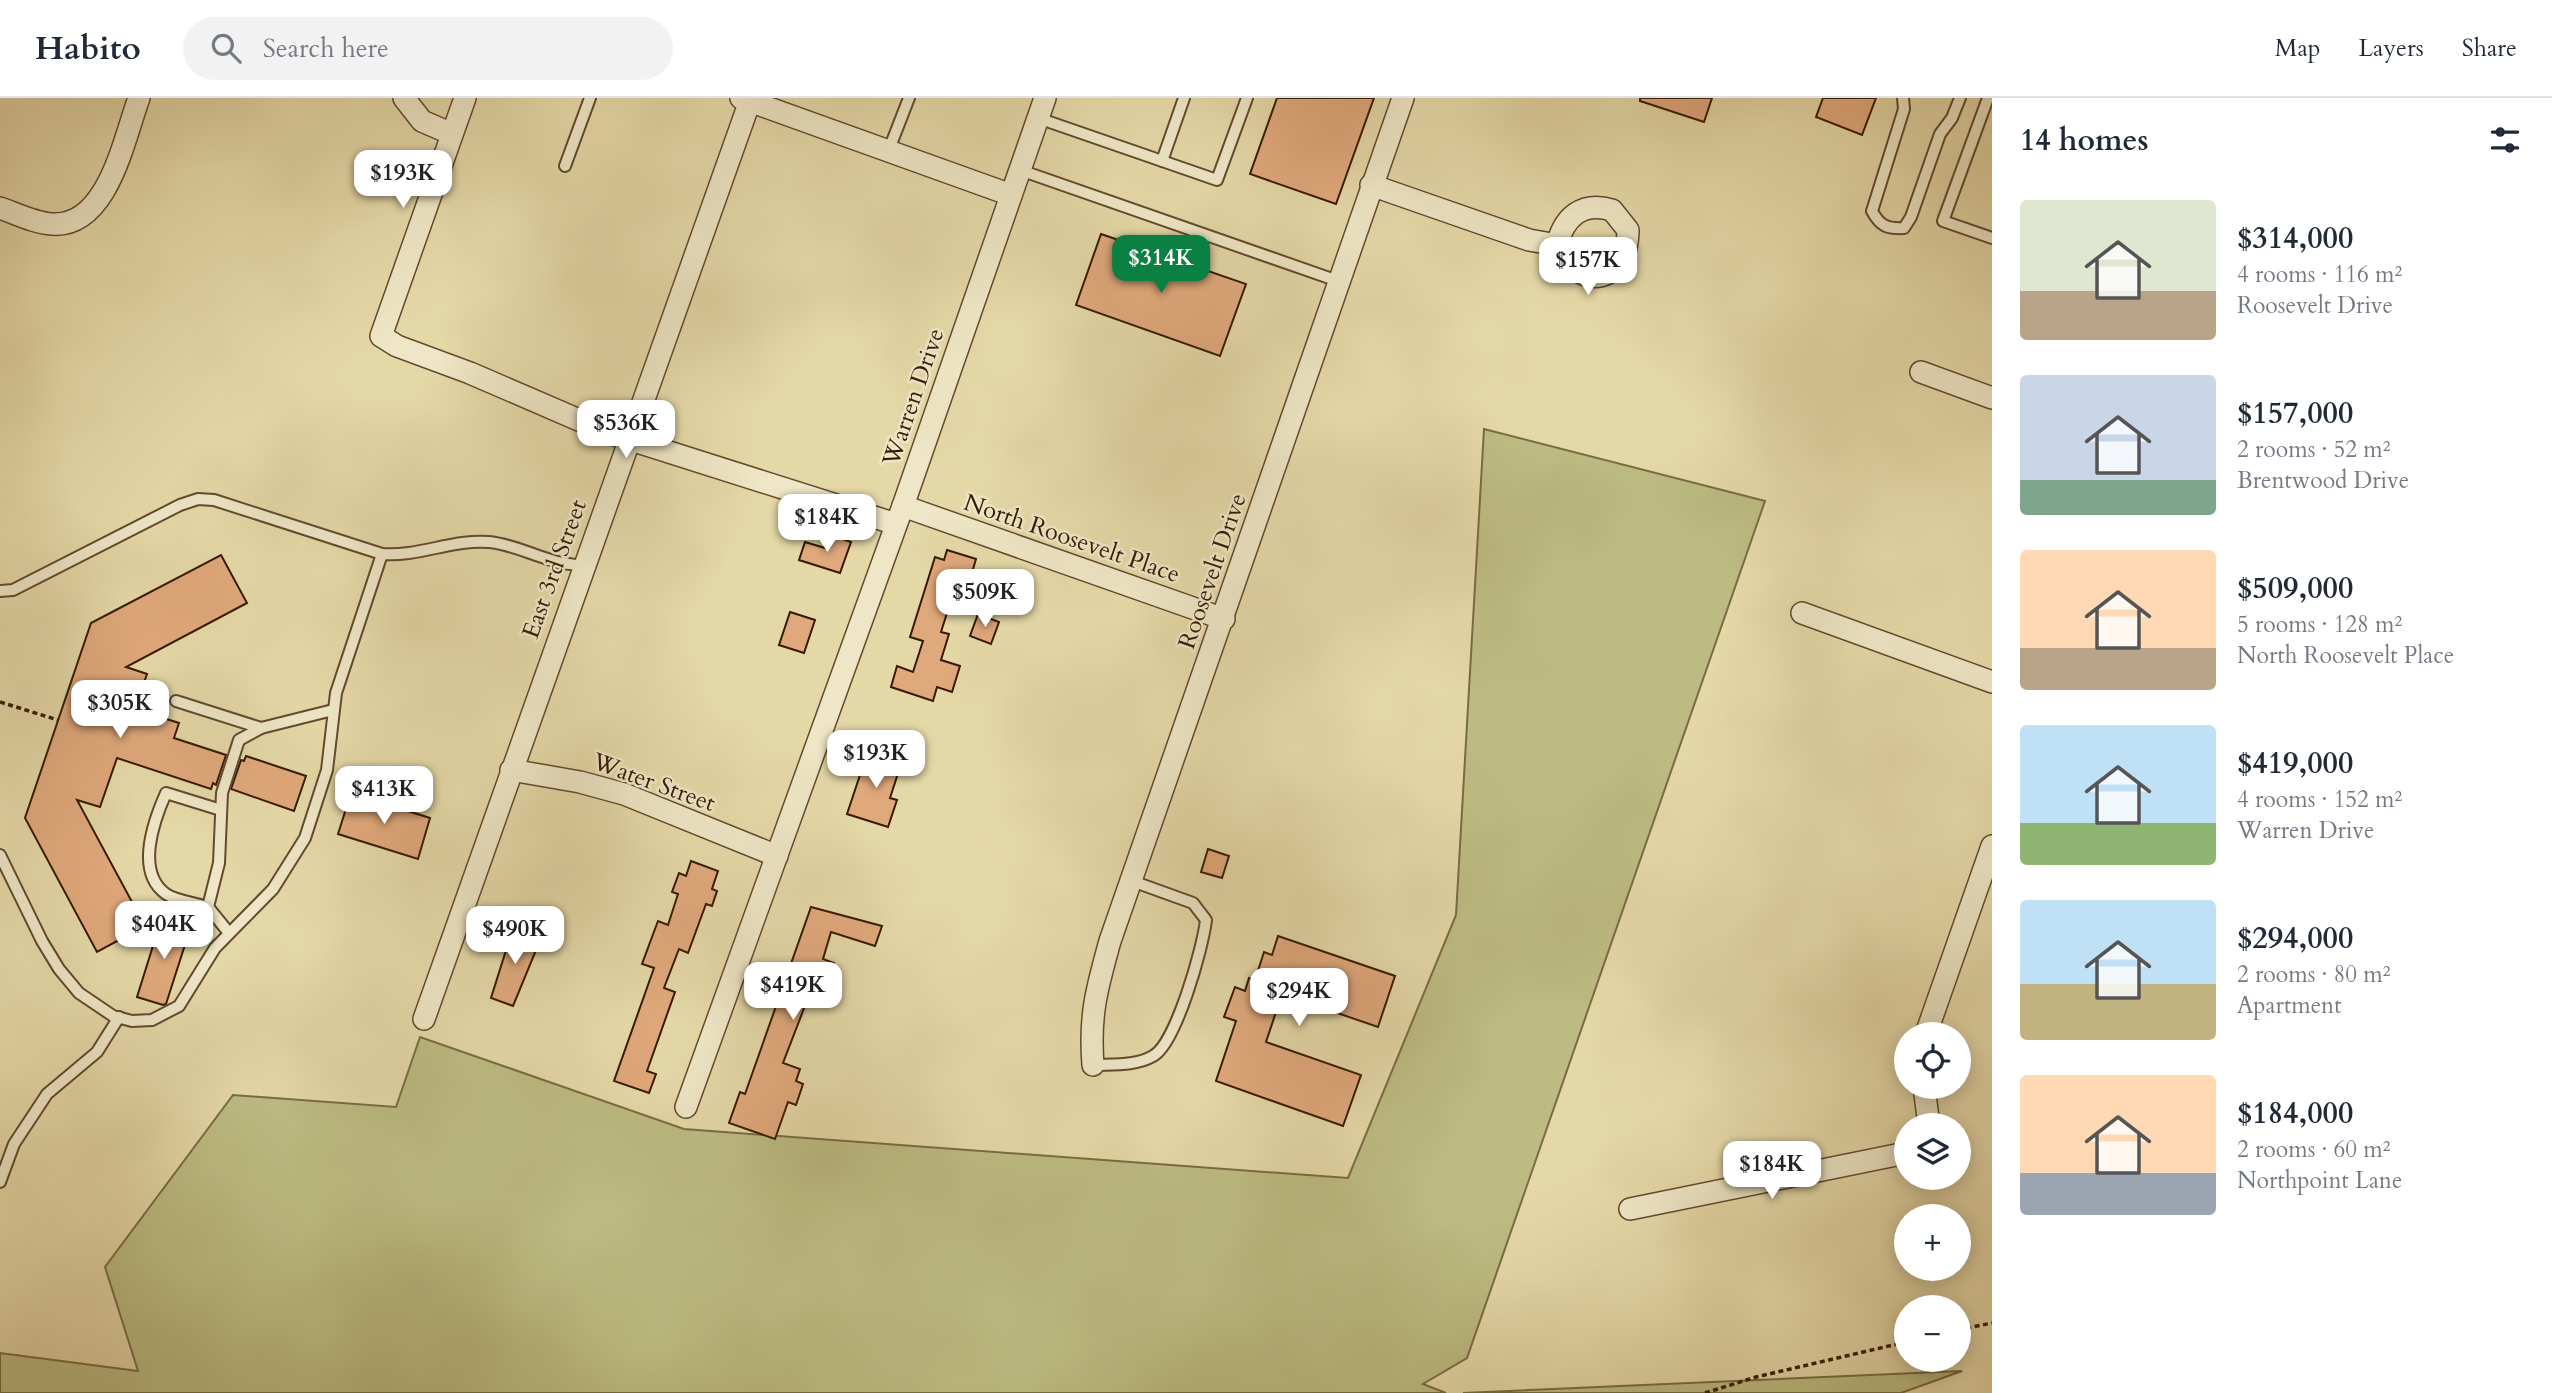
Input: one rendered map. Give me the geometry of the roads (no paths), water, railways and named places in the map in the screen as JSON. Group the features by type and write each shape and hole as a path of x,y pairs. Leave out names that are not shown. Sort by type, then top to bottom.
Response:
{"street":[{"path":"0,208 51,224 65,223 82,217 97,204 106,189 139,98"},
{"path":"404,98 422,121 452,134 464,98"},
{"name":"Roosevelt Drive","path":"1093,1065 1090,1026 1095,995 1403,98"},
{"path":"747,99 1011,195"},
{"name":"East 3rd Street","path":"424,1019 747,99"},
{"name":"Warren Drive","path":"686,1107 900,515 1042,108"},
{"name":"North Roosevelt Place","path":"452,134 381,337 397,346 629,439 900,515 1224,619"},
{"path":"1371,185 1528,240 1557,245"},
{"path":"1921,372 1992,398"},
{"path":"1802,613 1992,682"},
{"name":"Water Street","path":"510,770 580,782 624,794 777,856"},
{"path":"1930,1022 1992,846"},
{"path":"1630,1209 1894,1155"}],"lane":[{"path":"565,166 590,98"},
{"path":"888,152 909,98"},
{"path":"1162,161 1184,98"},
{"path":"1042,108 1162,161 1217,180 1247,98"},
{"path":"1903,98 1904,109 1873,201 1872,211 1878,223 1889,229 1904,228 1911,216 1940,134 1952,118 1960,98"},
{"path":"1988,98 1943,221 1992,238"},
{"path":"1020,170 1338,281"},
{"path":"0,592 13,590 180,505 198,499 214,500 382,554 399,556 463,543 489,542 513,546 553,561 583,566"},
{"path":"0,855 6,881 59,969 96,1006 119,1017 152,1020 179,1006 215,948 273,889 304,838 327,770 333,710 382,554"},
{"path":"176,701 261,728"},
{"path":"208,907 219,863 222,793 239,740 261,728 333,710"},
{"path":"221,810 166,793 148,846 155,881 167,895 208,907 229,933"},
{"path":"1093,1065 1136,1062 1155,1056 1168,1040 1204,940 1206,920 1193,904 1132,881"},
{"path":"0,1182 14,1144 47,1094 97,1052 119,1017"}]}
